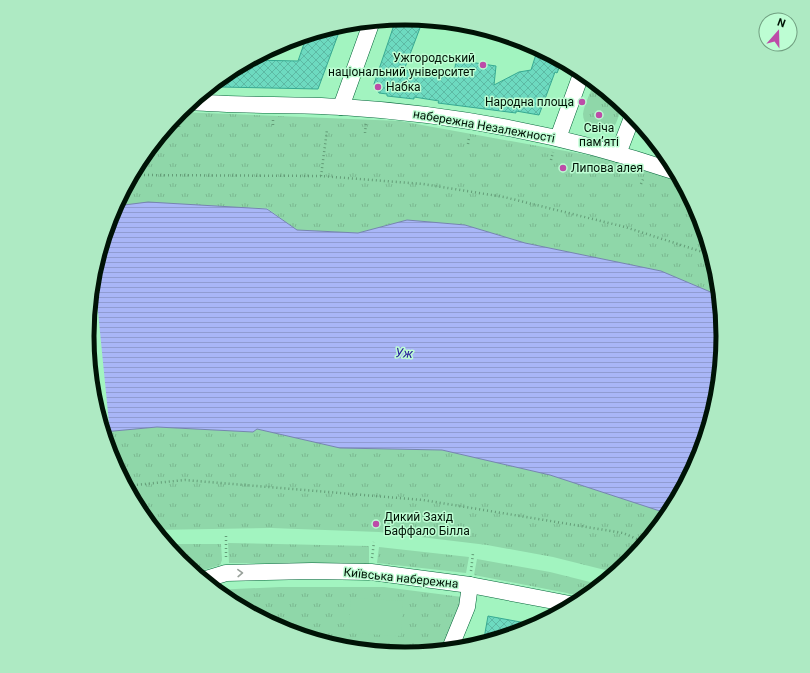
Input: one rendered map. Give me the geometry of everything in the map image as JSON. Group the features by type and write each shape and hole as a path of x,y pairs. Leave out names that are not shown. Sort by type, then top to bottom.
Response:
{"street":[{"path":"341,107 370,27"},
{"path":"560,134 580,78"},
{"name":"набережна Незалежності","path":"200,102 341,107 448,118 560,134 620,151 668,169"},
{"path":"620,151 631,122"},
{"name":"Київська набережна","path":"208,578 226,573 371,572 470,585 566,603"},
{"path":"452,644 467,607 470,585"}],"path":[{"path":"179,122 179,127"},
{"path":"321,176 327,130"},
{"path":"139,175 321,176 424,184 504,197 625,227 705,253"},
{"path":"132,485 185,480 423,500 623,533 641,540"},
{"path":"226,536 226,557"}],"green space":[{"path":"593,87 620,111 615,125 611,129 606,131 595,130 590,128 584,120 583,114"},
{"path":"189,112 400,121 604,158 674,180 693,217 700,236 711,276 714,293 661,271 525,243 465,225 407,220 358,233 297,230 267,208 122,206 146,163 171,131"},
{"path":"157,427 253,432 257,429 340,448 442,450 550,475 663,512 639,542 610,571 553,557 487,545 379,532 271,528 161,530 135,492 117,456 108,432"},
{"path":"228,543 369,546 369,564 229,563"},
{"path":"173,544 221,544 222,560 220,565 200,571"},
{"path":"379,547 469,557 466,573 377,563"},
{"path":"477,559 550,572 596,583 579,595 474,575"},
{"path":"280,587 384,587 462,597 443,645 405,648 344,642 305,631 267,616 223,590"},
{"path":"351,598 403,601 401,636 349,633"}],"water":[{"name":"Уж","path":"148,202 267,209 297,230 358,233 407,220 465,225 525,243 661,271 714,293 716,316 716,357 714,377 706,417 693,456 675,492 663,512 550,475 442,450 340,448 257,429 253,432 157,427 108,432 99,397 96,377 94,357 94,316 99,276 104,256 117,217 123,205"}],"pier":[{"path":"96,294 110,433 99,397 94,357 94,316"}],"building":[{"path":"394,26 421,26 404,70 454,75 456,60 496,66 494,85 519,72 531,70 536,54 560,66 557,73 555,72 539,115 516,111 516,113 438,103 439,101 414,97 414,99 387,96 387,94 379,93 374,84"},
{"path":"339,32 318,89 221,87 221,85 232,77 261,60 298,61 305,42"},
{"path":"488,616 527,623 505,631 484,637"}],"place":[{"name":"Ужгородський національний університет","path":"483,65"},
{"name":"Набка","path":"378,87"},
{"name":"Народна площа","path":"582,102"},
{"name":"Свіча памʼяті","path":"599,115"},
{"name":"Липова алея","path":"563,168"},
{"name":"Дикий Захід Баффало Білла","path":"376,524"}]}
